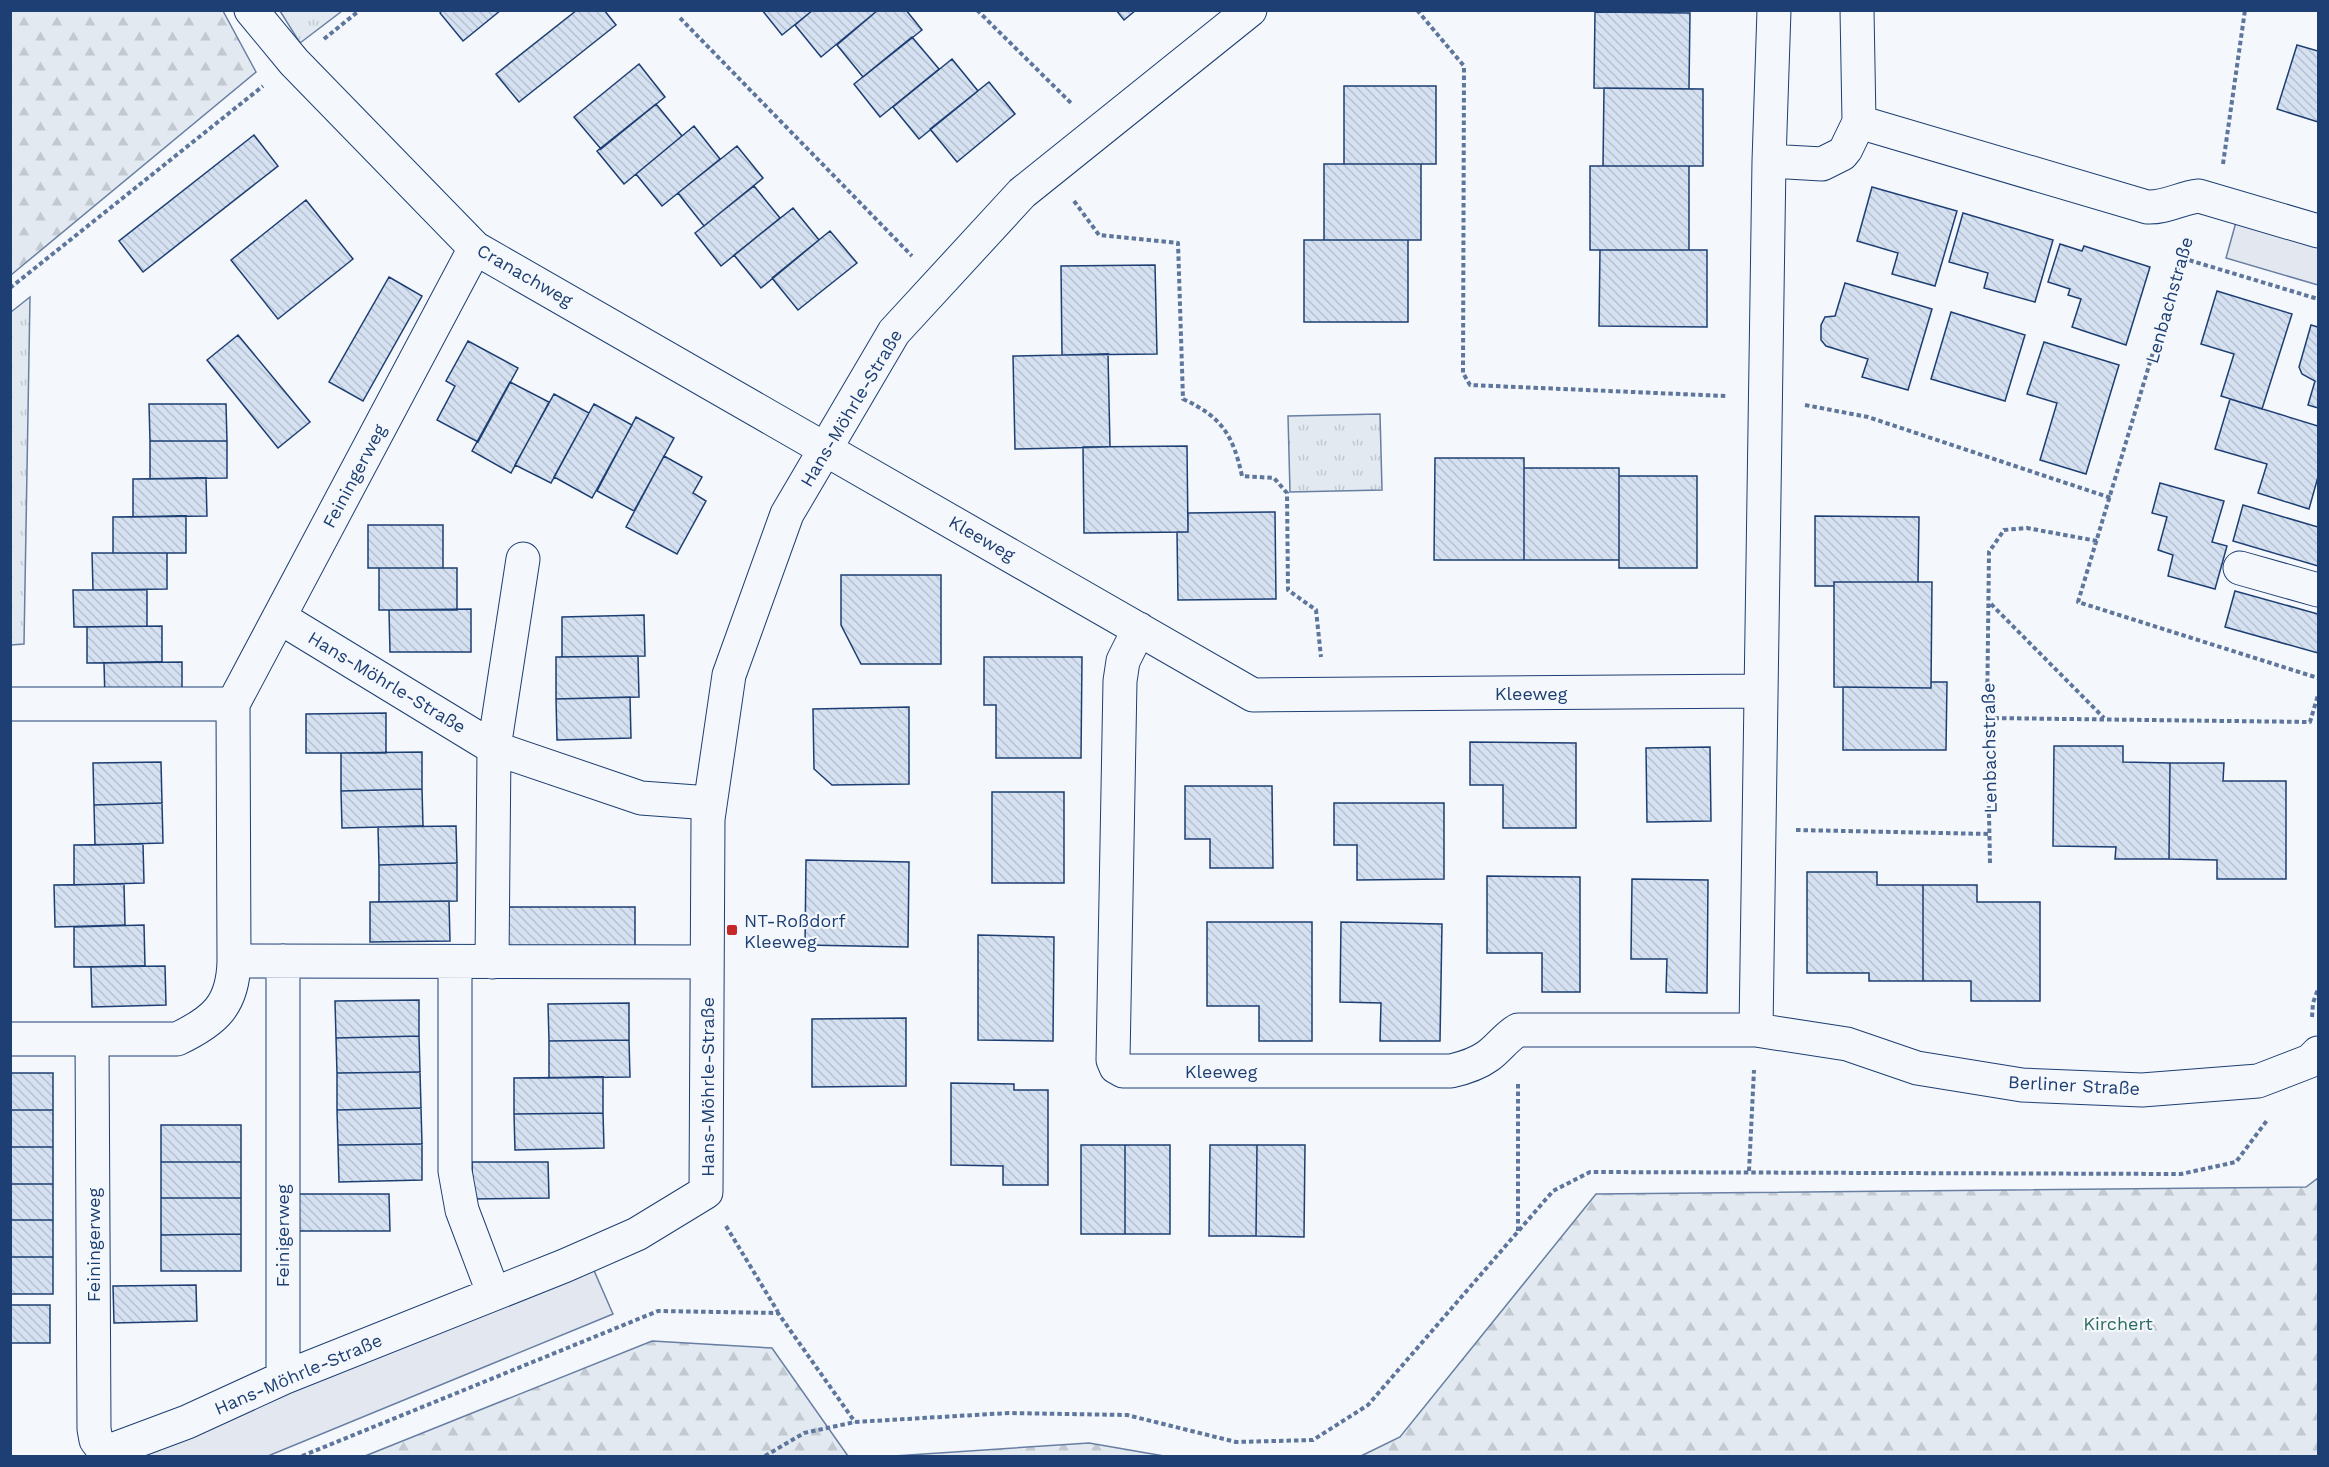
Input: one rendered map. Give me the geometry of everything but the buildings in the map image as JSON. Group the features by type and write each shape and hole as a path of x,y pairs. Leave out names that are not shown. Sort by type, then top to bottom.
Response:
{"street":[{"name":"Cranachweg","path":"251,10 294,62 475,248 825,448"},
{"name":"Hans-Möhrle-Straße","path":"102,1448 112,1450 166,1430 283,1378 637,1234 706,1192 708,819 729,675 787,514 894,332 1022,194 1098,130 1250,10"},
{"path":"1518,1030 1756,1030 1769,161 1774,10"},
{"path":"1769,161 1822,164 1846,149 1859,122 1857,10"},
{"path":"1859,122 2146,207 2160,208 2183,198 2199,196 2319,231"},
{"name":"Feiningerweg","path":"10,1039 177,1039 198,1029 217,1014 229,997 233,982 234,961 233,704 475,248"},
{"name":"Kleeweg","path":"825,448 1253,695 1761,692"},
{"path":"492,962 494,748 523,559"},
{"path":"2240,567 2319,590"},
{"name":"Hans-Möhrle-Straße","path":"279,617 494,748 641,798 710,803"},
{"name":"Kleeweg","path":"1139,629 1123,661 1120,681 1113,1060 1116,1067 1123,1071 1451,1071 1471,1065 1488,1056 1507,1036 1518,1030"},
{"path":"10,704 233,704"},
{"path":"234,961 707,962"},
{"name":"Feinigerweg","path":"283,961 283,1378"},
{"path":"455,962 455,1171 462,1210 493,1292"},
{"name":"Berliner Straße","path":"1756,1030 1847,1044 1917,1068 2022,1085 2142,1090 2258,1081 2310,1060 2319,1053"},
{"name":"Feiningerweg","path":"92,1040 94,1429 96,1440 102,1448"}],"path":[{"path":"977,10 1098,130"},
{"path":"1417,10 1464,66 1463,373 1470,385 1766,398 1868,417 2111,498"},
{"path":"2199,196 2220,183 2245,10"},
{"path":"680,18 939,284"},
{"path":"10,288 294,62"},
{"name":"Lenbachstraße","path":"2199,196 2111,498 2078,602 2319,678"},
{"path":"1099,235 1178,243 1183,399 1204,409 1220,422 1236,449 1242,476 1274,478 1287,493 1288,590 1316,610 1321,634 1321,694"},
{"path":"2182,258 2319,299"},
{"name":"Lenbachstraße","path":"1759,829 1991,834 1987,718 1989,552 2004,530 2026,528 2097,541"},
{"path":"1990,603 2104,718"},
{"path":"1987,718 2310,722 2319,695"},
{"path":"1990,863 1991,834"},
{"path":"1518,1030 1518,1232"},
{"path":"1749,1171 1756,1030"},
{"path":"765,1456 804,1433 855,1422 1009,1413 1127,1415 1236,1442 1314,1440 1368,1405 1553,1191 1590,1172 2181,1174 2236,1162 2269,1116"},
{"path":"706,1192 778,1313 855,1422"},
{"path":"302,1456 658,1311 778,1313"}],"green space":[{"path":"11,10 223,11 256,72 11,275"},
{"path":"280,11 342,11 300,43"},
{"path":"30,297 24,644 11,645 11,312"},
{"path":"1380,414 1382,490 1290,492 1288,416"},
{"name":"Kirchert","path":"2318,1178 2318,1456 1361,1456 1400,1437 1596,1194 2306,1187"},
{"path":"652,1341 772,1348 848,1456 365,1456"},
{"path":"1089,1443 1164,1456 894,1456"}],"shaded area":[{"path":"2238,215 2318,239 2318,285 2226,258"},
{"path":"592,1266 613,1314 268,1456 136,1456"}],"place":[{"name":"NT-Roßdorf Kleeweg","path":"732,930"}]}
